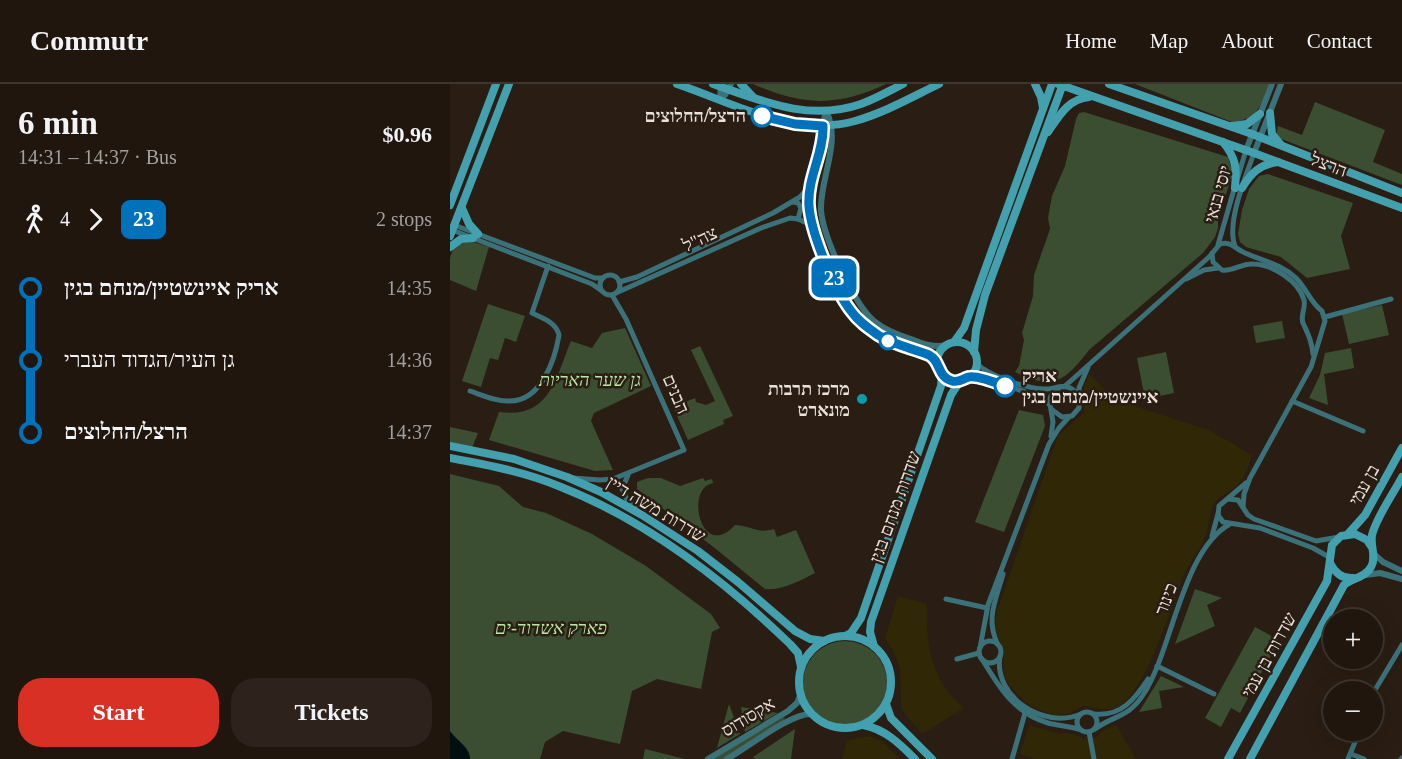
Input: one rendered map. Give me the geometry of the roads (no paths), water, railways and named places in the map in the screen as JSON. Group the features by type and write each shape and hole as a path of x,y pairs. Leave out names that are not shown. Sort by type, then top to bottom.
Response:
{"main road":[{"path":"450,206 496,84"},
{"path":"451,229 462,208 509,84"},
{"path":"677,84 778,120 823,126 865,118 939,84"},
{"path":"741,84 754,98"},
{"path":"718,85 730,87 788,109 826,111 860,104 903,84"},
{"path":"1035,84 1041,97 1043,110"},
{"path":"1052,84 964,328 951,344 940,352 937,362 942,374 950,380 960,381 969,377 974,370 976,330 985,295 1061,85"},
{"name":"הרצל","path":"1109,84 1252,134 1402,193"},
{"name":"הרצל","path":"1061,85 1250,151 1402,208"},
{"path":"1041,140 1069,104 1083,97 1094,97"},
{"path":"1270,112 1272,134 1282,146"},
{"path":"1230,127 1247,124 1260,114"},
{"path":"1222,141 1236,164 1238,188"},
{"path":"1238,188 1259,167 1279,162"},
{"path":"450,247 461,239 476,236 462,208"},
{"path":"951,344 965,344 974,352"},
{"name":"שדרות מנחם בגין","path":"845,636 855,628 861,618 941,386 942,374"},
{"name":"שדרות מנחם בגין","path":"874,646 870,632 871,622 951,395 960,381"},
{"name":"שדרות משה דיין","path":"450,446 514,459 567,477 601,492 698,551 795,631 810,639 824,641"},
{"name":"בן עמי","path":"1344,535 1365,515 1402,448"},
{"name":"שדרות משה דיין","path":"450,458 511,470 551,483 597,503 629,521 692,561 731,591 790,644 798,653 801,667"},
{"name":"שדרות בן עמי","path":"1250,759 1344,585 1371,567 1372,534 1402,477"},
{"path":"1344,535 1362,536 1373,550"},
{"name":"שדרות בן עמי","path":"1228,759 1322,590 1329,574 1332,545 1344,535"},
{"path":"1329,560 1337,574 1342,577 1359,577"},
{"path":"845,636 855,637 874,646 889,668 891,686 886,704 876,716 854,728 836,728 818,721 811,714 800,696 799,676 806,656 814,647 824,641 845,636"},
{"path":"886,704 891,718 933,759"},
{"path":"863,725 871,726 889,736 915,759"}],"street":[{"path":"1250,151 1252,134 1272,84"},
{"path":"1250,151 1260,137 1281,84"},
{"path":"718,85 720,99"},
{"path":"720,99 730,87"},
{"path":"826,111 832,125 830,154 822,195 822,218 853,294 870,317 887,330 926,345 951,344"},
{"path":"826,111 821,149 810,186 809,199 811,225 837,286 853,314 864,324 884,339 931,356 937,362"},
{"name":"יוסי בנאי","path":"1218,245 1250,151"},
{"name":"צה\"ל","path":"619,282 637,277 794,202 810,186"},
{"name":"יוסי בנאי","path":"1236,247 1233,232 1238,188"},
{"path":"794,202 798,203 801,208 798,219 811,225"},
{"name":"צה\"ל","path":"614,294 761,228 790,218 798,219"},
{"path":"451,229 476,236 595,278 611,276 619,282 619,288 614,294 605,294 592,284 476,236"},
{"path":"1092,730 1081,730 1040,720 1025,713 1002,692 980,654 987,608 1049,444 1053,423 1050,407 1051,394 1213,252 1218,245 1228,243 1290,273 1325,317 1313,360 1250,478 1244,494 1243,517 1233,524"},
{"path":"1235,267 1240,259 1236,247"},
{"path":"1213,252 1213,262 1218,268"},
{"path":"1177,284 1204,270 1218,268 1226,271 1235,267 1260,264 1278,272 1289,280 1302,295 1305,303 1302,319 1311,339 1313,360"},
{"path":"470,391 510,401 528,397 541,384 559,335 552,324 532,313 548,266"},
{"path":"602,291 600,283 603,278"},
{"name":"הבנים","path":"567,477 606,480 628,475 684,450 614,294"},
{"path":"1325,317 1391,298"},
{"path":"1304,313 1311,308 1317,308"},
{"path":"1306,327 1316,330 1322,326"},
{"path":"1049,444 1059,428 1079,408 1082,376 1096,356"},
{"path":"976,363 996,375 1030,387 1074,389 1079,396"},
{"path":"969,377 994,382 1032,395 1050,407 1057,416 1069,417"},
{"path":"1292,401 1363,431"},
{"path":"628,475 622,485 623,492 627,500 642,515"},
{"path":"1250,478 1219,506 1220,519 1233,524 1260,528 1319,550 1329,560"},
{"path":"1225,499 1234,498 1240,502 1248,515 1259,521 1311,540 1323,541 1344,535"},
{"name":"כינור","path":"1209,544 1218,512"},
{"name":"כינור","path":"1092,730 1131,709 1148,688 1192,573 1219,532 1233,524"},
{"path":"1011,547 991,619 992,632 1000,651 998,670 1000,679 1021,703 1054,719 1067,719 1088,711 1094,714 1097,720 1092,730 1094,759"},
{"path":"1373,550 1383,562 1402,571"},
{"path":"1359,577 1380,573 1402,579"},
{"path":"946,599 987,608"},
{"path":"980,654 982,644 988,641 998,645"},
{"path":"1381,681 1402,645"},
{"path":"980,654 990,663 1000,656"},
{"path":"957,659 980,654"},
{"path":"1156,667 1214,694"},
{"name":"כינור","path":"1094,714 1111,714 1127,706 1156,667"},
{"name":"אקסודוס","path":"708,759 788,711 797,703 800,696"},
{"path":"1012,759 1025,713"},
{"name":"אקסודוס","path":"727,759 784,723 800,715 811,714"},
{"path":"1081,714 1077,723 1081,730"},
{"path":"1356,741 1349,757 1364,759"}],"place":[{"name":"הרצל/החלוצים","path":"762,116"},
{"name":"אריק איינשטיין/מנחם בגין","path":"1005,386"},
{"name":"מרכז תרבות מונארט","path":"862,399"}],"park label":[{"name":"גן שער האריות","path":"590,380"},
{"name":"פארק אשדוד-ים","path":"551,628"}]}
